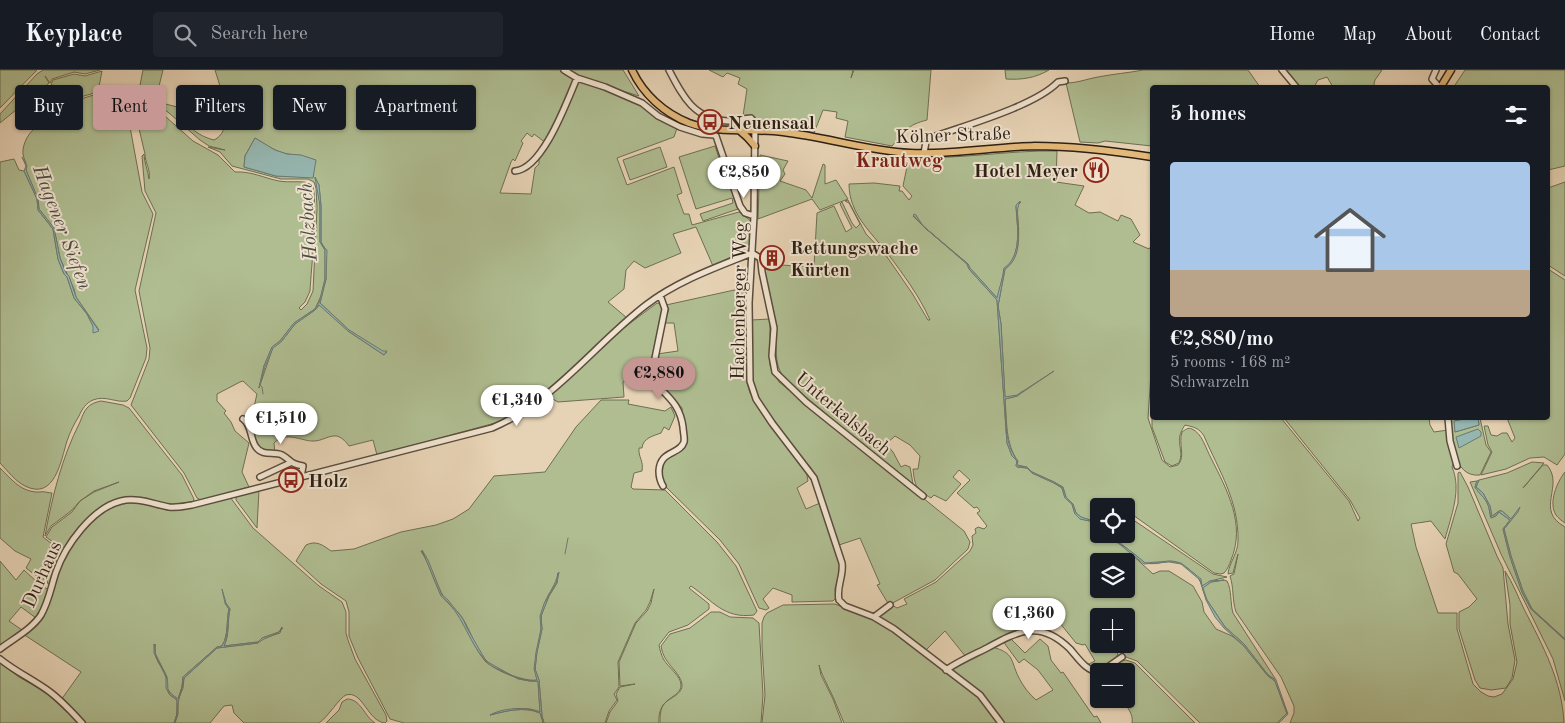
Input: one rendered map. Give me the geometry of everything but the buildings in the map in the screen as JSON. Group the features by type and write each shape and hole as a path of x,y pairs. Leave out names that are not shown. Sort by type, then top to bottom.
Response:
{"main road":[{"name":"Kölner Straße","path":"632,70 646,92 657,103 671,113 699,126 792,133 888,151 924,153 1049,146 1094,149 1150,157"},
{"path":"1442,85 1451,70"},
{"path":"738,130 747,136 755,146"}],"street":[{"path":"564,70 577,78 605,87 642,103 658,116 680,127 716,136 740,206 745,213 754,216"},
{"name":"Kölner Straße","path":"669,70 684,98 696,110 710,118 730,121 751,118 755,123 755,130"},
{"path":"1282,70 1294,85"},
{"path":"1436,70 1433,80 1437,85"},
{"path":"515,170 525,168 543,150 558,123 577,78"},
{"path":"924,153 926,142 933,137 1025,103 1058,82 1065,82"},
{"name":"Hachenberger Weg","path":"755,130 754,216 749,328 750,381 756,399 814,478 842,563 843,574 838,590 839,600 845,606 874,617 894,629 980,695 1001,723"},
{"path":"243,419 248,425 258,450 264,453 280,454 290,463 302,466 301,477 492,428 535,404 626,321 660,295 678,285 752,253"},
{"name":"Unterkalsbach","path":"752,253 760,258 774,328 772,356 775,372 806,402 923,496"},
{"path":"660,295 665,309 652,373 655,380 679,409 684,441 682,446 668,454 661,461 659,475 663,486"},
{"path":"1448,420 1450,441 1457,466"},
{"path":"260,477 290,463"},
{"name":"Durhaus","path":"0,649 35,623 50,596 59,565 72,540 107,507 119,502 134,500 170,507 181,507 301,477"},
{"path":"874,617 890,605"},
{"path":"946,670 1013,634 1029,630 1048,633 1065,644 1090,670"},
{"path":"1113,663 1122,657"},
{"path":"0,660 50,693 82,723"}],"green space":[{"path":"0,70 37,70 22,85 15,85 15,93 0,108"},
{"path":"43,70 100,70 85,74 74,72 52,79 50,83 45,76 49,83 47,85 27,85"},
{"path":"143,70 163,70 159,85 140,85"},
{"path":"215,70 560,70 574,79 546,143 534,134 532,137 527,133 521,141 523,143 515,161 513,159 511,162 500,193 531,194 535,168 539,164 539,156 556,131 576,83 580,81 637,103 677,128 674,137 617,158 627,185 674,167 682,193 677,195 684,214 689,214 692,225 739,212 751,221 750,244 741,252 713,266 696,227 673,234 681,253 645,268 634,261 626,270 624,289 608,302 627,318 527,407 495,423 377,455 373,440 349,446 343,439 337,436 314,441 284,437 274,443 275,453 264,451 257,447 251,432 257,394 243,381 240,382 217,394 217,401 226,411 224,413 235,431 249,443 242,472 249,487 201,500 197,498 184,473 131,405 149,359 150,348 139,291 156,213 145,191 142,156 144,154 149,179 149,173 139,130 166,130 166,117 176,126 176,130 181,130 193,141 218,155 235,172 279,181 312,184 315,219 310,291 305,302 299,308 301,310 307,304 313,291 317,208 314,182 308,179 281,179 232,166 220,152 208,147 225,150 209,146 189,130 193,130 202,136 214,140 220,136 223,130 263,130 263,85 220,85","holes":["255,138 279,152 315,160 313,177 276,176 244,167 245,156","315,178 319,185 321,206 321,242 326,250 326,279 320,303 349,330 383,352 387,352 384,355 348,331 320,304 315,310 295,324 281,342 273,347 259,388 264,366 272,347 280,341 294,323 315,309 321,296 325,279 325,250 320,242 320,206 318,185"]},
{"path":"566,70 623,70 639,96 581,78"},
{"path":"709,70 853,70 851,78 854,70 931,70 927,120 911,126 892,146 845,137 848,121 836,118 837,112 823,110 814,133 786,126 761,124 753,116 743,116 747,89 738,84 740,78 727,73 723,77"},
{"path":"1005,70 1049,70 1033,77 1006,79"},
{"path":"1143,70 1248,70 1259,85 1150,85 1150,146 1105,141 1098,143 1080,142 1066,83"},
{"path":"1284,70 1382,70 1374,85 1332,85 1327,77 1318,80 1315,85 1297,85"},
{"path":"1465,70 1565,70 1565,166 1550,170 1550,85 1455,85"},
{"path":"102,71 99,85 93,85 93,93 83,96 83,85 51,84 53,80 74,74 85,76"},
{"path":"93,95 93,130 131,130 142,192 153,214 135,290 147,348 146,358 130,398 127,401 97,399 84,406 69,434 55,476 43,488 35,489 25,486 18,481 0,463 0,162 14,159 19,170 24,171 37,199 38,210 53,229 58,259 74,298 87,314 93,326 99,330 76,297 60,258 54,228 39,209 38,199 26,170 23,156 24,145 32,130 83,130 84,98"},
{"path":"15,98 15,111 0,123 0,114"},
{"path":"166,104 176,107 176,119 166,111"},
{"path":"715,146 728,185 731,184 738,209 703,221 700,214 733,203 732,198 696,209 679,157"},
{"path":"660,147 667,167 630,180 623,160"},
{"path":"1057,151 1056,182 1084,186 1075,205 1089,213 1100,212 1118,221 1121,215 1131,219 1140,235 1133,242 1149,249 1150,248 1150,388 1148,418 1162,460 1170,467 1178,465 1180,461 1182,454 1182,432 1191,428 1201,438 1223,482 1233,508 1236,533 1235,547 1230,564 1224,573 1214,573 1135,516 1135,498 1090,498 1090,520 1081,517 1076,513 1073,504 1066,497 1063,487 1032,472 1027,467 1017,465 1018,461 1009,439 1005,399 1017,396 1005,398 1001,324 998,306 1005,269 1011,263 1015,256 1019,240 1017,206 1021,202 1016,206 1018,239 1016,248 1010,263 1004,269 998,299 968,264 923,226 967,264 969,269 997,300 1007,443 1012,456 1017,461 1016,466 1027,468 1032,473 1062,488 1065,498 1072,504 1075,514 1080,519 1090,521 1090,543 1119,543 1130,553 1090,553 1090,598 1135,598 1135,558 1153,574 1160,571 1169,571 1193,586 1202,602 1204,612 1216,629 1232,636 1243,645 1268,676 1275,681 1287,714 1277,723 1200,723 1137,661 1126,657 1122,653 1135,653 1135,608 1090,608 1090,652 1085,644 1076,643 1059,622 1049,632 1027,628 1015,631 966,657 945,631 925,651 877,617 892,605 897,608 907,604 904,599 936,582 970,551 973,545 972,536 976,533 975,529 978,527 984,529 987,526 977,513 980,511 977,507 974,508 957,493 970,480 959,470 953,477 961,484 946,501 934,495 931,498 919,490 916,484 913,469 918,469 920,456 910,445 895,436 886,444 901,467 905,465 910,467 913,484 911,485 787,381 782,374 777,359 775,318 764,264 814,267 817,213 834,206 846,232 852,228 840,204 842,202 856,228 860,224 849,203 845,201 848,200 866,234 885,254 928,320 930,320 905,278 862,222 850,195 849,184 874,183 900,186 899,191 902,191 909,200 912,196 903,186 909,157 928,158","holes":["915,214 923,226 913,216"]},
{"path":"760,155 788,161 783,170 785,174 780,181 806,190 812,198 823,164 825,165 825,184 836,180 848,199 820,210 812,199 758,219"},
{"path":"1565,182 1565,276 1550,266 1550,187"},
{"path":"1550,270 1565,280 1565,454 1557,465 1544,457 1530,458 1506,469 1481,475 1492,452 1488,445 1484,426 1488,426 1491,435 1497,436 1507,433 1512,442 1515,438 1508,420 1550,420"},
{"path":"748,287 746,303 747,383 750,393 765,417 806,470 808,481 797,488 806,509 820,503 841,566 835,589 836,598 833,601 792,602 792,595 773,588 763,599 769,608 766,610 759,608 739,564 720,540 665,486 662,479 663,463 685,440 682,408 658,381 653,370 657,354 678,351 674,323 664,323 669,309 666,305"},
{"path":"657,303 662,304 663,309 652,362 623,382 624,397 558,402 551,398 550,395 617,333"},
{"path":"770,319 770,365 779,382 964,531 970,542 968,549 935,580 889,605 877,585 880,584 860,538 839,545 816,477 759,399 754,389 751,320"},
{"path":"601,400 629,400 628,404 665,411 671,407 675,416 669,430 664,427 661,433 649,438 644,442 642,448 639,448 642,471 634,473 631,487 633,489 665,490 717,542 736,566 757,611 754,615 744,616 727,612 691,586 689,588 709,604 709,609 688,625 669,632 659,645 663,658 679,678 681,685 680,690 662,708 659,714 659,723 606,723 610,712 618,701 616,694 620,687 635,684 620,686 619,662 636,623 647,611 651,603 654,589 650,602 635,623 618,662 619,687 614,694 617,700 609,711 605,723 544,723 539,680 535,670 537,680 525,679 502,671 485,659 478,650 461,616 443,595 421,551 440,593 460,616 475,646 485,661 489,665 510,675 525,680 538,681 540,712 528,709 521,709 509,710 490,715 515,710 528,710 540,713 543,723 404,723 390,719 358,658 349,636 349,612 346,601 321,584 296,561 306,545 313,543 319,544 331,551 354,549 401,532 436,525 453,519 469,509 494,476 545,472 576,427","holes":["558,573 557,583 549,596 542,615 543,606","541,621 542,629 535,667 536,654 541,629"]},
{"path":"101,401 129,408 182,475 194,499 193,502 178,504 132,497 121,498 109,503 87,519 69,541 57,562 51,584 48,584 46,563 54,545 46,537 52,527 72,512 80,501 71,511 51,526 45,536 58,478 68,449 86,409 91,404","holes":["119,482 94,492 80,501 94,491"]},
{"path":"1152,420 1283,420 1349,501 1358,521 1360,518 1350,500 1286,420 1429,420 1434,432 1448,430 1454,462 1452,467 1455,476 1456,494 1445,539 1431,521 1411,524 1416,547 1438,613 1457,613 1457,629 1473,684 1488,696 1494,697 1502,694 1513,679 1517,662 1510,624 1510,605 1505,571 1550,664 1560,693 1564,723 1290,723 1294,713 1294,706 1281,677 1236,612 1230,576 1234,574 1238,554 1233,573 1228,574 1238,545 1237,526 1232,499 1222,474 1204,436 1196,428 1185,425 1179,441 1181,453 1179,463 1172,466 1165,462 1152,427"},
{"path":"1450,420 1460,420 1455,421 1455,432 1479,425 1478,420 1480,420 1486,445 1491,452 1480,475 1471,474 1464,470 1455,455"},
{"path":"1532,462 1544,463 1523,488 1543,465 1547,465 1552,473 1553,481 1550,505 1552,513 1556,520 1565,527 1565,639 1532,609 1523,591 1504,529 1518,511 1511,519 1502,511 1499,511 1492,517 1490,506 1483,493 1476,487 1479,480 1507,473"},
{"path":"0,468 23,488 34,492 52,493 43,537 52,544 45,562 44,582 26,568 31,559 15,551 0,538"},
{"path":"1460,472 1503,568 1508,624 1515,660 1512,678 1506,688 1491,690 1480,688 1475,680 1459,629 1459,612 1469,607 1477,599 1458,574 1454,572 1446,544 1458,503 1458,473"},
{"path":"1565,472 1565,523 1556,515 1553,499 1559,481"},
{"path":"1477,481 1475,487 1487,502 1491,518 1499,512 1510,520 1503,529 1522,592 1531,609 1565,640 1565,701 1553,659 1501,554 1470,482"},
{"path":"259,490 257,528 236,500 236,496"},
{"path":"230,497 253,528 319,586 342,602 346,612 346,633 355,659 386,715 387,721 385,723 379,721 357,697 346,695 319,723 244,723 234,713 232,705 224,706 210,723 175,723 178,714 178,700 183,688 184,678 217,648 258,643 262,639 280,633 282,627 279,632 262,638 258,642 224,646 227,637 230,609 225,603 229,609 222,646 217,647 183,677 178,699 167,688 168,692 177,700 177,714 174,723 84,723 61,700 81,672 23,634 45,611 52,596 60,568 75,541 93,521 112,506 133,502 163,508"},
{"path":"1135,521 1213,574 1227,577 1210,581 1202,587 1195,574 1184,565 1172,561 1152,564 1145,563 1120,543 1135,543"},
{"path":"0,561 16,580 24,570 50,591 36,618 21,607 9,621 22,630 0,646"},
{"path":"1227,581 1230,588 1233,613 1276,680 1268,675 1244,644 1225,627 1207,600 1202,588 1211,582"},
{"path":"835,604 881,623 981,699 999,723 844,723 819,665 821,675 842,723 762,723 765,695 762,647 762,623 764,617 767,613 783,605"},
{"path":"711,612 720,612 730,617 753,618 759,623 763,695 761,723 660,723 660,713 663,706 682,688 681,679 668,663 661,646 670,634 690,628"},
{"path":"1010,638 1025,653 1040,639 1048,646 1051,660 1061,673 1063,672 1094,717 1097,716 1101,723 1003,723 984,696 951,672 951,668 992,647 1005,652 1011,658 1022,684 1036,700 1053,690 1038,670 1024,659 1019,663 1005,644 1004,641"},
{"path":"1090,653 1118,653 1117,657 1110,663 1091,663 1095,661"},
{"path":"1126,660 1135,663 1116,663"},
{"path":"0,663 19,677 44,691 79,723 0,723"},
{"path":"1135,663 1195,723 1132,723 1131,713 1128,708 1135,708"},
{"path":"347,699 356,702 375,723 326,723 339,710 342,702"}],"water":[{"path":"255,138 275,150 316,160 313,178 276,176 244,167 245,156"},
{"path":"22,157 27,166 26,170 38,199 39,209 54,228 60,258 76,297 99,331 93,333 93,326 87,314 74,298 58,259 53,229 38,210 37,199 24,171 26,166"},
{"path":"315,177 319,185 321,206 321,242 327,250 326,279 320,303 349,330 383,351 387,351 384,355 348,331 319,305 315,310 295,324 281,342 273,348 259,388 264,366 272,347 280,341 294,323 315,309 319,303 325,279 325,250 320,242 320,206"},
{"path":"1020,201 1017,220 1016,205"},
{"path":"915,214 923,226 913,215"},
{"path":"923,226 968,264 997,298 1004,268 1014,256 1018,240 1016,254 1012,262 1005,269 998,306 1001,324 1005,397 1017,395 1054,371 1017,396 1005,399 1008,439 1016,460 1012,456 1007,443 997,300 969,269 967,264"},
{"path":"1478,420 1479,425 1455,432 1454,421"},
{"path":"1478,429 1481,432 1481,436 1459,448 1456,437"},
{"path":"1017,462 1018,466 1027,467 1032,472 1063,488 1066,497 1073,504 1076,513 1090,521 1080,519 1075,514 1072,504 1065,498 1062,488 1032,473 1027,468 1016,466"},
{"path":"1479,480 1476,487 1483,493 1490,506 1492,516 1499,511 1502,511 1511,519 1520,507 1504,529 1511,556 1523,591 1532,609 1565,640 1531,609 1522,592 1510,557 1503,529 1510,520 1499,512 1492,518 1487,502 1475,487"},
{"path":"422,550 442,595 463,619 485,660 455,610 441,596"},
{"path":"1135,554 1145,563 1169,561 1181,563 1201,579 1202,586 1210,581 1224,580 1211,582 1203,588 1207,600 1225,627 1244,644 1268,675 1276,680 1288,714 1279,723 1277,723 1287,713 1275,681 1268,676 1243,645 1224,628 1215,617 1206,600 1200,580 1181,564 1169,562 1144,564 1135,557"},
{"path":"559,572 557,583 549,596 541,616 542,629 535,669 539,680 544,723 540,713 528,710 515,710 490,715 501,711 514,709 528,709 540,712 538,681 531,681 537,680 534,669 541,629 540,616 544,604 556,583"},
{"path":"222,589 230,609 227,637 224,646 258,642 262,638 278,632 258,643 217,648 184,678 182,687 183,677 217,647 222,646 229,609 225,603"},
{"path":"486,661 512,675 494,667"},
{"path":"166,677 170,693 178,699 179,696 177,713 177,700 170,695 166,688"}],"waterway":[{"name":"Holzbach","path":"260,385 263,394"},
{"name":"Holzbach","path":"262,417 260,415 266,410"},
{"path":"565,554 568,538"}],"place":[{"name":"Neuensaal","path":"710,122"},
{"name":"Hotel Meyer","path":"1096,170"},
{"name":"Rettungswache Kürten","path":"772,258"},
{"name":"Holz","path":"291,480"}],"district":[{"name":"Krautweg","path":"899,160"}],"water label":[{"name":"Hagener Siefen","path":"63,227"}]}
